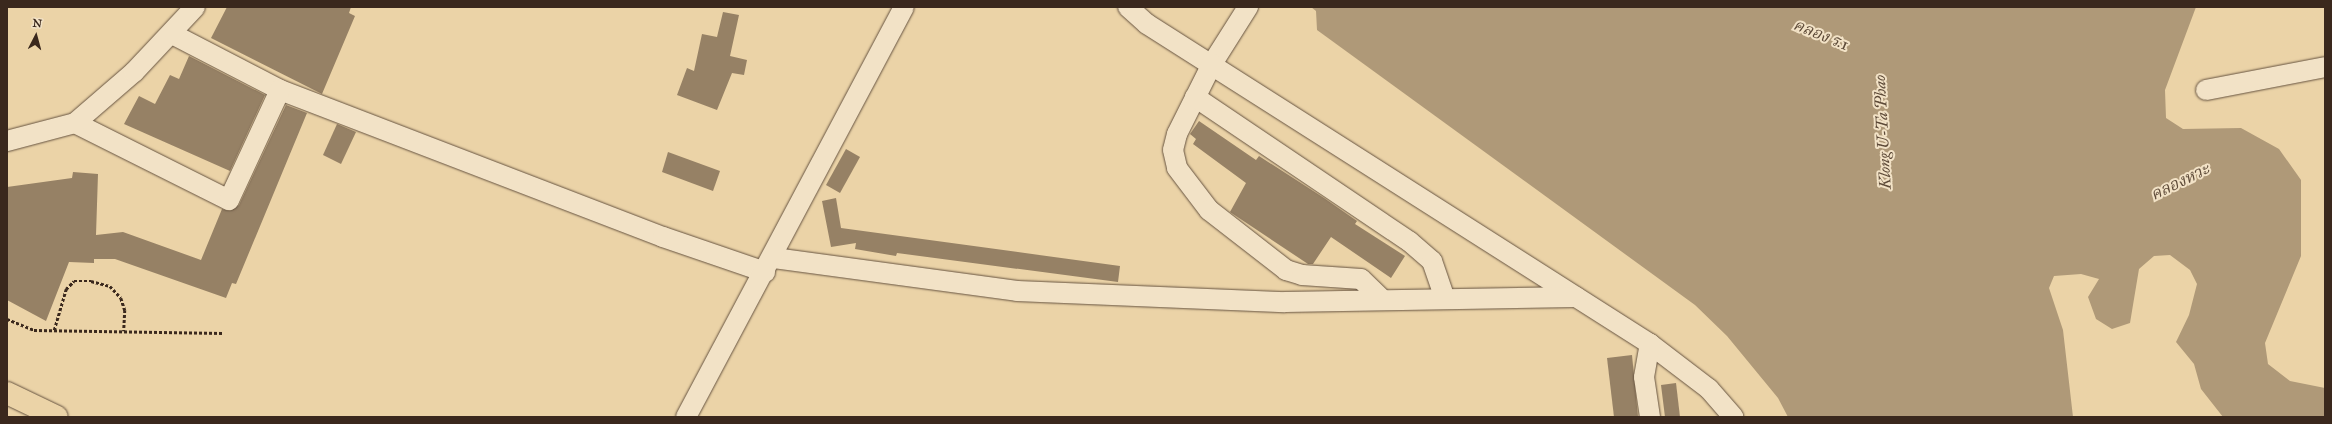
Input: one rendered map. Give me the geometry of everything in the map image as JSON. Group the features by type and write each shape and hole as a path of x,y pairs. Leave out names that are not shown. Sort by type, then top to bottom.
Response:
{"highway":[{"path":"7,393 57,417"}],"street":[{"path":"7,141 75,123 172,34 195,7"},
{"path":"686,417 769,265 904,7"},
{"path":"1128,7 1148,24 1519,257 1576,297 1650,344 1709,389 1733,417"},
{"path":"1248,7 1212,64 1195,97 1173,150 1177,168 1209,210 1286,270 1302,275 1361,279 1381,298"},
{"path":"172,34 280,90 663,237 769,265 1017,291 1285,302 1381,298 1445,299 1576,297"},
{"path":"2206,90 2325,67"},
{"path":"75,123 229,200 280,90"},
{"path":"1195,97 1410,242 1432,261 1445,299"},
{"path":"1650,344 1644,377 1650,417"}],"path":[{"path":"54,330 66,289 74,281 91,281 110,286 121,298 125,310 124,331"},
{"path":"7,319 34,330 223,333"}],"water":[{"path":"1311,7 2196,7 2165,90 2166,118 2183,129 2241,128 2279,149 2301,180 2301,256 2265,343 2268,364 2290,381 2325,388 2325,417 2223,417 2201,389 2194,364 2176,342 2189,315 2197,284 2190,270 2170,255 2154,256 2139,269 2130,323 2112,329 2096,319 2088,297 2099,279 2081,274 2054,276 2049,288 2063,330 2073,417 1788,417 1778,398 1727,336 1695,305 1317,30 1316,11"}],"building":[{"path":"227,7 351,7 349,13 355,16 322,94 211,38"},
{"path":"723,12 739,15 730,56 747,60 744,75 732,73 717,110 677,95 687,68 694,71 702,34 717,37"},
{"path":"189,56 265,95 230,171 124,124 139,96 155,104 170,75 179,79"},
{"path":"286,105 307,113 236,284 232,283 226,298 115,259 94,259 94,263 69,262 46,321 7,300 7,187 72,178 73,172 98,174 96,235 123,232 201,260 222,209 230,211 239,205"},
{"path":"1199,121 1256,160 1259,156 1324,198 1357,221 1355,224 1405,256 1391,278 1331,237 1313,264 1308,264 1230,212 1246,183 1193,144 1196,139 1190,134"},
{"path":"337,124 356,132 341,164 323,155"},
{"path":"846,149 860,157 840,193 826,185"},
{"path":"668,152 720,171 713,191 662,172"},
{"path":"836,198 841,228 1120,266 1118,282 897,253 896,256 855,249 856,243 831,247 822,201"},
{"path":"1632,355 1638,417 1614,417 1607,358"},
{"path":"1676,383 1680,417 1665,417 1661,385"}],"water label":[{"name":"คลอง ร.1","path":"1821,35"},
{"name":"Klong U-Ta Phao","path":"1883,132"},
{"name":"คลองหวะ","path":"2180,182"}]}
